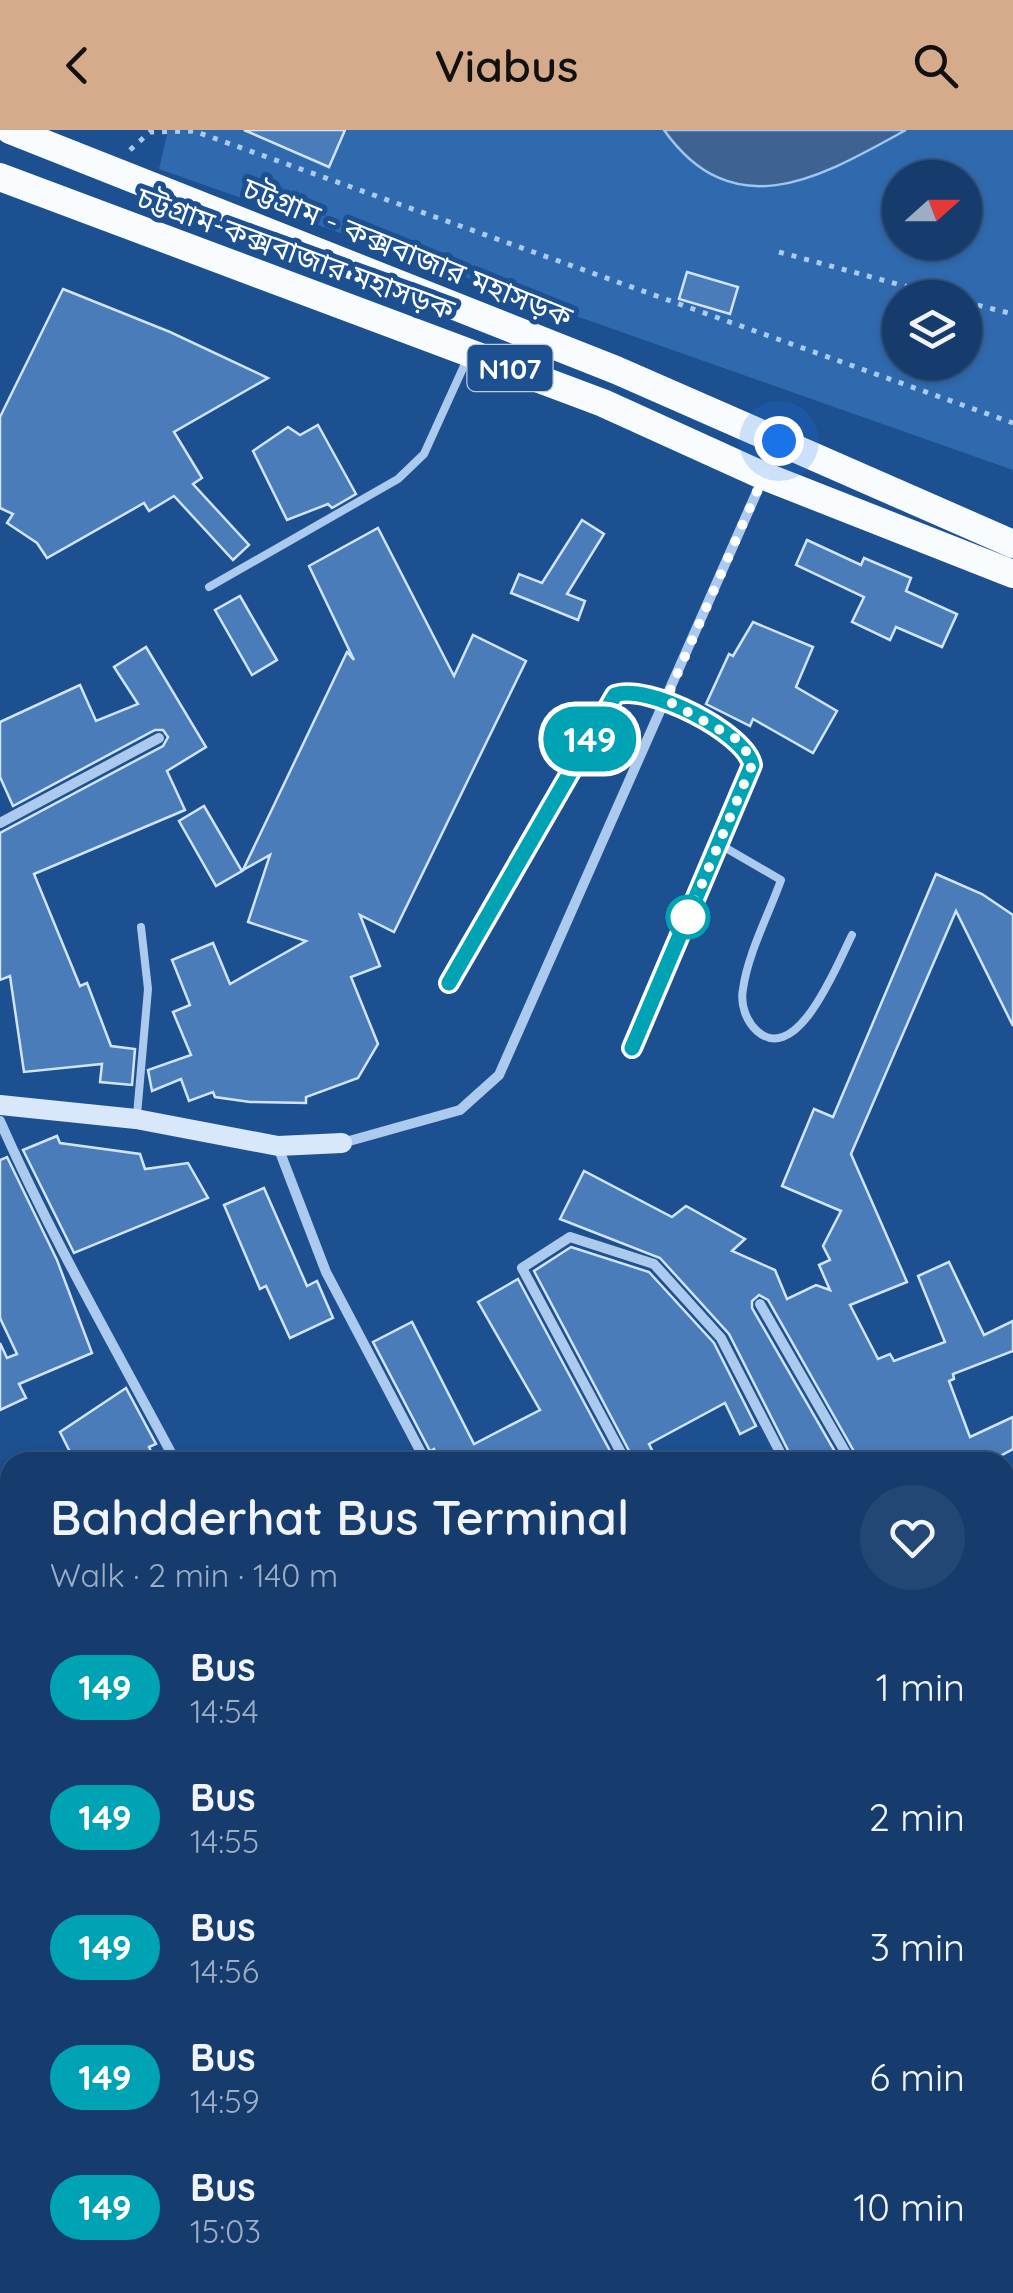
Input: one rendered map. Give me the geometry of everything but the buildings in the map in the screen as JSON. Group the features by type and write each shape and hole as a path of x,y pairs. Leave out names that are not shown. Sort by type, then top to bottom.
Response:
{"highway":[{"name":"চট্টগ্রাম - কক্সবাজার মহাসড়ক","path":"10,130 616,370 1013,544"},
{"name":"চট্টগ্রাম-কক্সবাজার মহাসড়ক","path":"0,177 604,403 764,476 1013,574"}],"main road":[{"path":"0,1106 136,1119 278,1146 342,1143"}],"street":[{"path":"342,1143 460,1110 500,1075 779,441"},
{"path":"0,823 158,738"},
{"path":"0,1120 88,1303 126,1363 171,1452"},
{"path":"278,1146 326,1272 421,1452"},
{"path":"621,1452 522,1268 570,1237 654,1264 722,1338 781,1452"},
{"path":"760,1304 845,1452"}],"lane":[{"path":"209,587 398,479 424,454 470,353"},
{"path":"449,983 615,695 628,690 666,700 742,742 752,765 632,1048"},
{"path":"719,844 774,872 781,880 742,990 746,1017 760,1034 778,1038 801,1029 852,936"},
{"path":"136,1119 148,989 140,927"}],"path":[{"path":"110,170 150,132 194,131 1013,422"},
{"path":"779,252 882,280"},
{"path":"982,306 1013,314"}],"shaded area":[{"path":"168,130 1013,130 1013,470 159,169"},
{"path":"664,130 906,130 812,176 750,186 720,179 691,161"}],"bus line":[{"name":"149","path":"449,983 615,695 628,690 666,700 742,742 752,765 632,1048"}],"route":[{"path":"688,917 752,765 742,742 666,700 779,441"}]}
